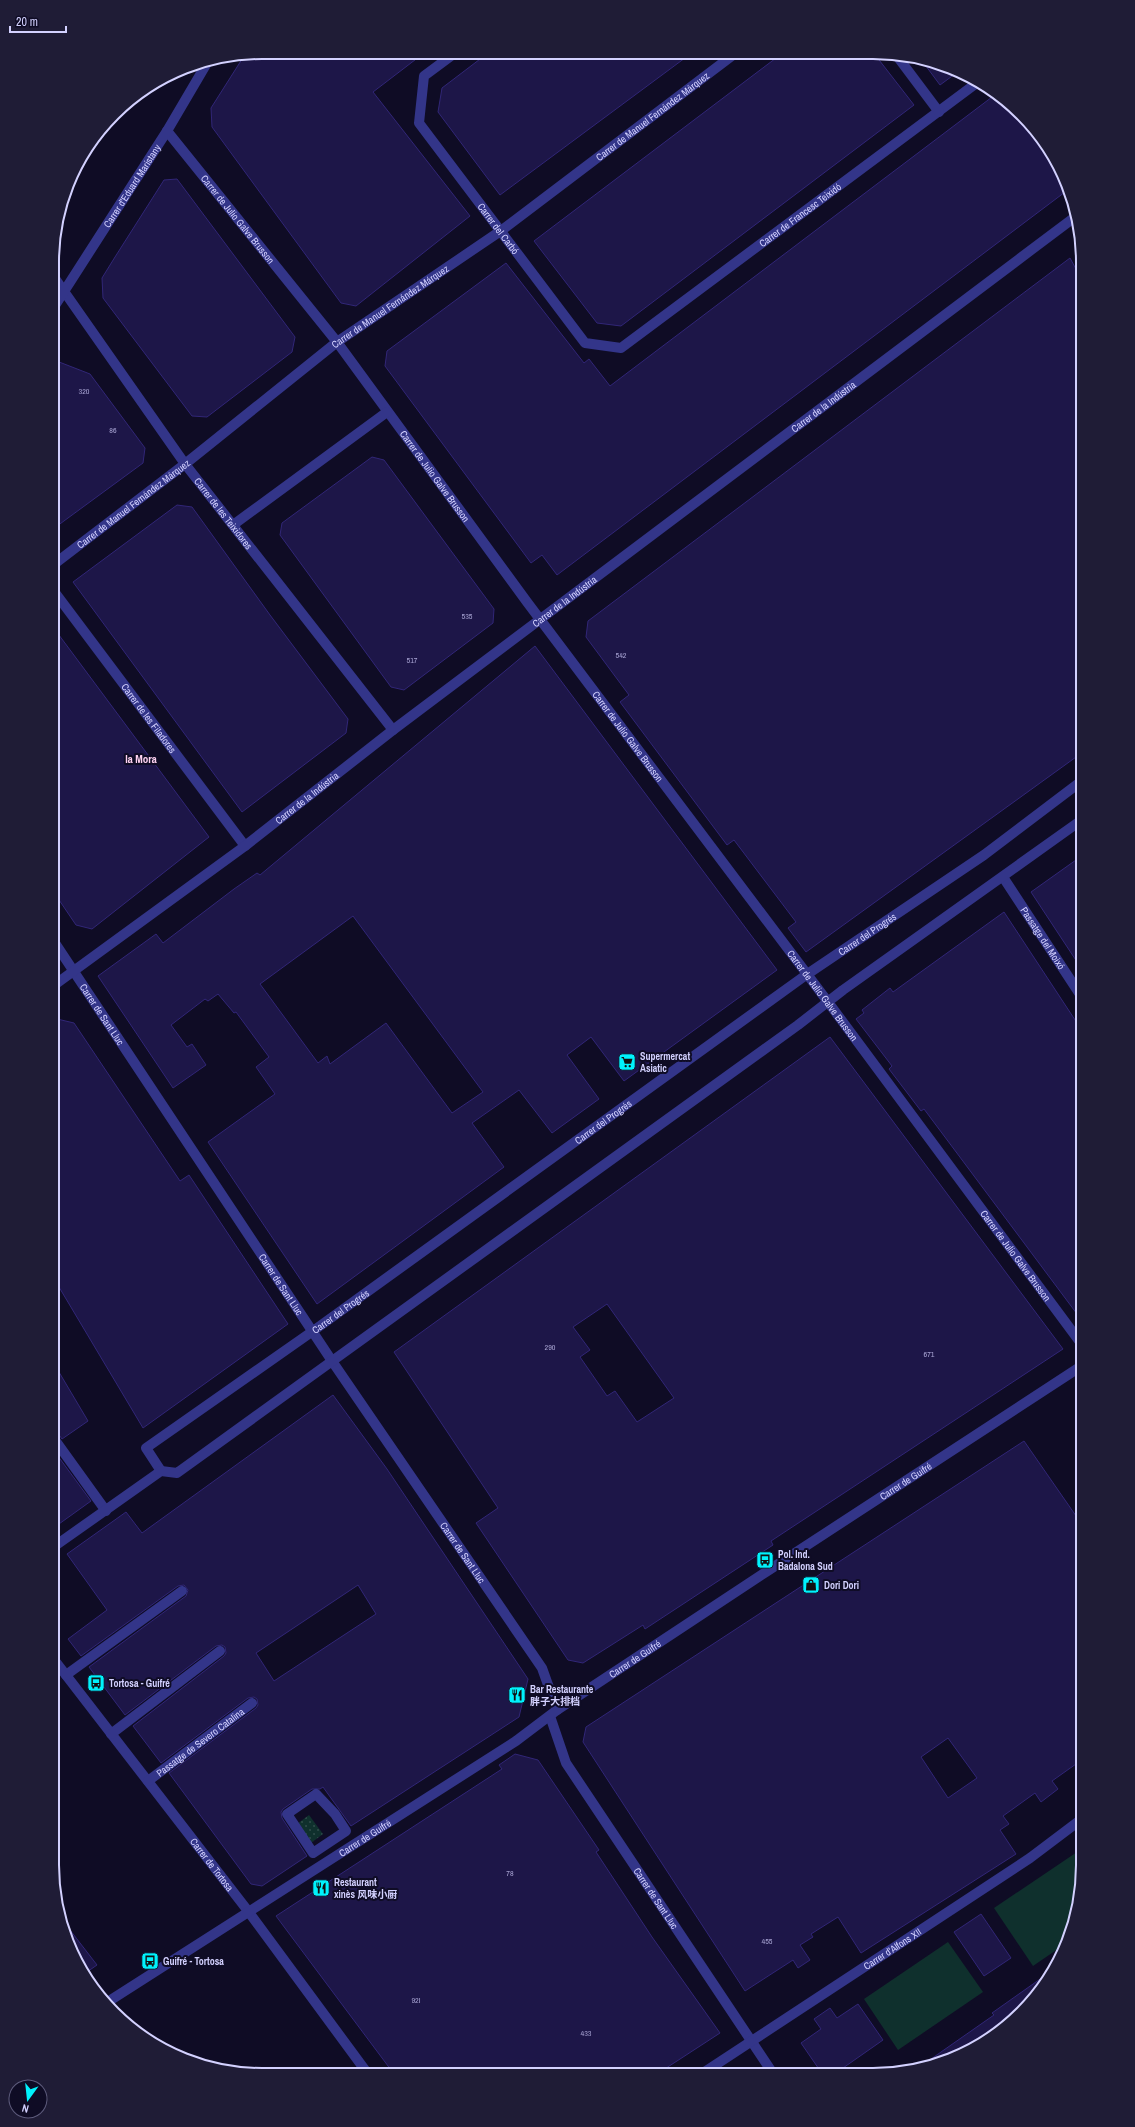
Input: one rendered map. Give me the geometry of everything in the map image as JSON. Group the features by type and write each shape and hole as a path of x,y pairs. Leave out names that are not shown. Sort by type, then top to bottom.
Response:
{"street":[{"name":"Carrer del Carbó","path":"447,59 424,76 419,122 502,230 585,343 622,348"},
{"name":"Carrer de Manuel Fernández Márquez","path":"59,559 185,464 338,342 502,230 728,59"},
{"path":"901,61 939,112"},
{"name":"Carrer d'Eduard Maristany","path":"59,299 71,277 167,131 204,68"},
{"name":"Carrer de Francesc Teixidó","path":"622,348 973,86"},
{"name":"Carrer de Julio Galve Brusson","path":"167,131 338,342 387,412 540,619 806,975 828,1002 1076,1337"},
{"name":"Carrer de la Indústria","path":"59,981 245,846 392,730 1071,220"},
{"name":"Carrer de les Teixidores","path":"59,284 185,464 392,730"},
{"path":"233,525 387,412"},
{"name":"Carrer de les Filadores","path":"59,598 245,846"},
{"name":"Carrer del Progrés","path":"161,1472 146,1448 312,1331 806,975 984,854 1076,785"},
{"path":"59,1543 161,1472 177,1473 1076,824"},
{"name":"Passatge del Moixó","path":"1003,877 1076,988"},
{"name":"Carrer de Sant Lluc","path":"59,949 332,1361 542,1668 566,1762 769,2068"},
{"name":"Carrer de Guifré","path":"110,2000 248,1910 516,1741 554,1713 1076,1370"},
{"path":"59,1446 106,1511"},
{"path":"66,1675 182,1591"},
{"path":"111,1734 220,1651"},
{"name":"Carrer de Tortosa","path":"59,1666 248,1910 364,2068"},
{"name":"Passatge de Severo Catalina","path":"148,1781 252,1704"},
{"path":"316,1794 335,1814 346,1831 312,1853 287,1814 316,1794"},
{"name":"Carrer d'Alfons XII","path":"709,2068 771,2030 1030,1858 1076,1823"}],"green space":[{"path":"309,1815 323,1834 311,1843 297,1824"},
{"path":"1076,1853 1076,1878 1072,1904 1061,1942 1058,1949 1033,1966 994,1908"},
{"path":"948,1942 983,1992 898,2050 864,1999"}],"building":[{"path":"416,59 373,92 470,216 356,306 341,303 212,127 211,108 241,60"},
{"path":"480,59 684,59 500,195 438,112 442,88"},
{"path":"775,59 878,59 914,105 621,326 597,323 534,241"},
{"path":"926,66 953,75 940,85"},
{"path":"992,97 1007,109 1026,128 1042,149 1055,172 1064,193 557,575 542,555 531,563 385,366 387,351 506,263 584,363 589,359 610,386"},
{"path":"177,179 295,337 292,352 207,417 192,416 103,298 102,278 115,257 164,180"},
{"path":"1070,258 1076,269 1076,757 806,952 788,928 796,922 734,840 727,845 620,702 629,695 586,637 588,621"},
{"path":"59,362 90,374 145,448 143,463 59,525"},
{"path":"372,457 384,460 494,609 493,623 404,690 391,687 280,535 282,523"},
{"path":"177,505 192,507 348,719 346,733 242,812 73,582"},
{"path":"59,635 209,837 92,929 76,925 59,900"},
{"path":"535,646 777,970 624,1081 591,1037 567,1055 599,1099 552,1133 519,1090 472,1123 504,1167 317,1304 208,1142 275,1094 256,1067 269,1057 236,1012 234,1013 218,994 208,1001 205,999 171,1025 187,1047 192,1044 206,1065 173,1088 98,976 156,934 163,943 234,889 257,873 260,875","holes":["353,916 483,1092 452,1113 386,1023 330,1064 327,1056 318,1063 260,984"]},
{"path":"1076,860 1076,960 1031,892"},
{"path":"1004,912 1076,1021 1076,1313 924,1109 921,1111 889,1069 892,1066 856,1019 864,1013 862,1010 890,988 893,992"},
{"path":"59,1019 74,1023 180,1181 189,1175 288,1324 143,1428 59,1287"},
{"path":"830,1037 1063,1349 771,1541 773,1545 645,1629 643,1625 583,1663 568,1660 476,1523 498,1508 394,1352","holes":["607,1304 674,1398 637,1422 615,1391 607,1396 580,1357 590,1350 573,1327"]},
{"path":"59,1372 88,1421 62,1439 59,1435"},
{"path":"333,1395 387,1469 528,1679 519,1717 351,1826 323,1787 320,1789 312,1789 283,1809 281,1812 282,1818 307,1856 262,1886 251,1884 169,1773 256,1708 258,1705 257,1699 254,1697 248,1698 161,1763 133,1726 224,1656 226,1653 225,1647 222,1645 216,1646 125,1715 89,1667 186,1596 188,1590 184,1585 178,1586 81,1656 68,1639 107,1610 67,1554 126,1512 142,1533","holes":["358,1585 376,1614 274,1681 256,1653"]},
{"path":"1024,1441 1076,1516 1076,1764 1052,1781 1058,1789 1041,1802 1035,1793 1003,1816 1009,1824 1000,1830 1016,1854 861,1953 838,1917 811,1934 813,1937 800,1945 810,1960 798,1968 793,1960 745,1991 583,1742 586,1727","holes":["948,1738 977,1778 948,1798 921,1757"]},
{"path":"59,1458 91,1501 59,1524"},
{"path":"515,1754 538,1760 599,1850 596,1852 652,1937 720,2033 666,2068 390,2068 276,1916 502,1769 499,1765"},
{"path":"981,1914 1011,1958 984,1976 954,1932"},
{"path":"70,1930 97,1965 89,1971 74,1942"},
{"path":"1042,1978 1026,1999 1007,2018 986,2034 950,2053 931,2059 994,2015 992,2013"},
{"path":"858,2004 883,2040 843,2068 818,2068 801,2043 821,2029 814,2019 830,2008 837,2018"}],"place":[{"name":"Supermercat Asiatic","path":"627,1062"},
{"name":"Pol. Ind. Badalona Sud","path":"765,1560"},
{"name":"Dori Dori","path":"811,1585"},
{"name":"Tortosa - Guifré","path":"96,1683"},
{"name":"Bar Restaurante 胖子大排档","path":"517,1695"},
{"name":"Restaurant xinès 风味小厨","path":"321,1888"},
{"name":"Guifré - Tortosa","path":"150,1961"}],"district":[{"name":"la Mora","path":"141,759"}]}
